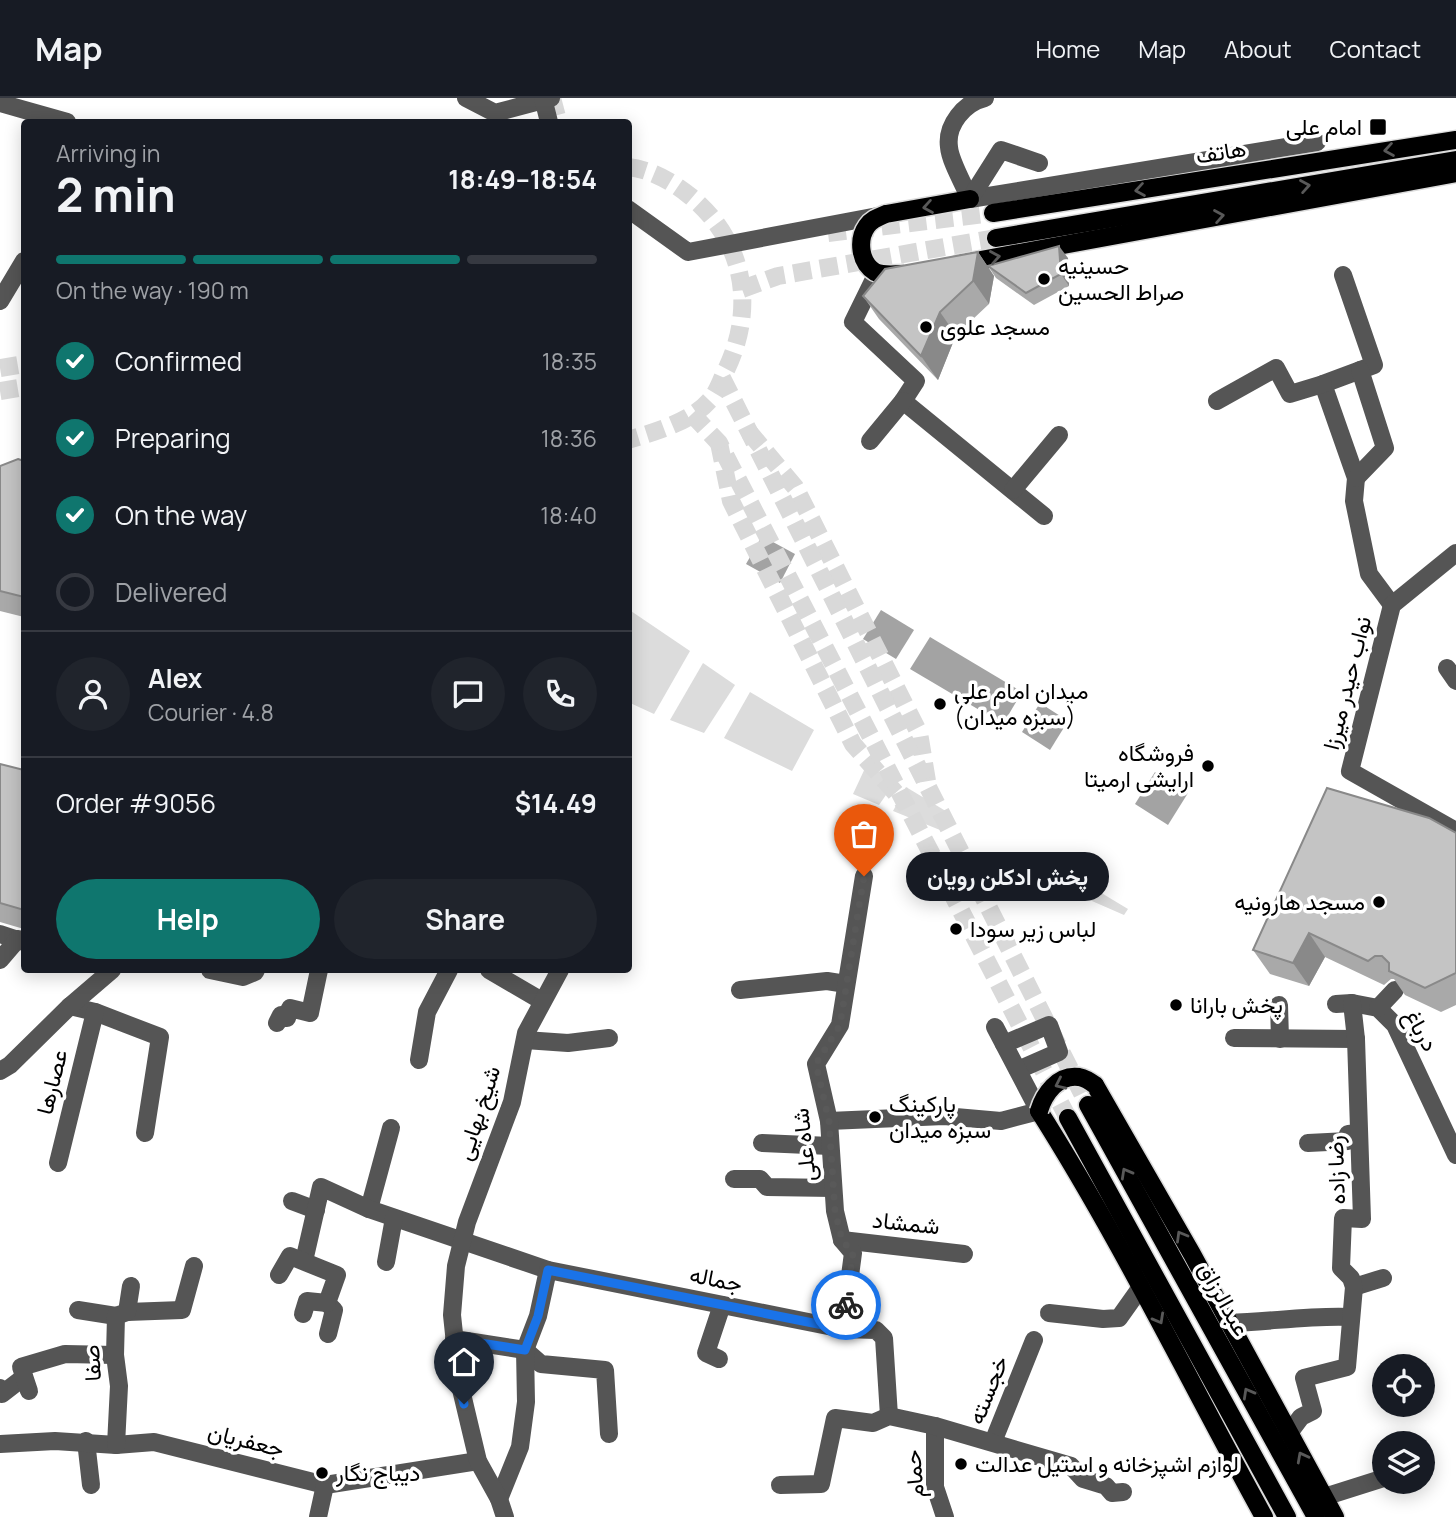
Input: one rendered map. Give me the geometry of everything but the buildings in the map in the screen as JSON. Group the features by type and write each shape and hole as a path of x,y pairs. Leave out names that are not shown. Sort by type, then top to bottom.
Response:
{"main road":[{"name":"هاتف","path":"993,213 1456,140"},
{"name":"هاتف","path":"996,238 1456,160"},
{"path":"944,266 1456,173"},
{"path":"910,272 877,273 869,267 863,258 861,247 867,226 886,214 970,199"},
{"path":"1264,1517 1141,1287 1066,1153 1039,1111 1042,1099 1049,1089 1063,1080 1079,1077 1095,1084 1335,1517"},
{"name":"عبدالرزاق","path":"1088,1105 1317,1517"},
{"path":"1068,1118 1287,1517"}],"street":[{"path":"466,98 495,113 546,98 549,119"},
{"path":"970,199 949,148 952,125 959,114 985,98"},
{"path":"0,103 56,119"},
{"path":"970,199 1317,142"},
{"path":"970,199 1001,150 1039,163"},
{"path":"632,212 688,252 886,214"},
{"path":"2,294 21,266"},
{"path":"870,441 916,381 853,321 877,273"},
{"path":"1217,401 1276,368 1290,394 1374,365 1343,275"},
{"path":"1356,478 1385,448 1360,370"},
{"path":"1323,384 1356,478 1354,500 1368,574 1392,605"},
{"path":"903,401 1044,516"},
{"path":"1013,490 1059,435"},
{"name":"نواب حیدر میرزا","path":"1456,553 1392,605 1350,771 1456,831"},
{"name":"شاه علی","path":"843,1329 853,1253 842,1240 835,1211 829,1121 816,1064 840,1025 864,876"},
{"path":"0,934 21,941 0,960"},
{"path":"0,1071 10,1065 105,973"},
{"path":"224,973 243,977 253,973"},
{"path":"276,1023 281,1014 287,1018 290,1008 310,1013 318,973"},
{"path":"419,1060 427,1012 447,973"},
{"path":"494,973 542,1001"},
{"name":"شیخ بهایی","path":"505,1517 499,1499 478,1461 458,1381 452,1315 456,1266 467,1222 512,1102 525,1040 542,1001 558,973"},
{"path":"740,990 827,981 846,984"},
{"path":"1378,1008 1395,990"},
{"name":"درباغ","path":"1344,1003 1378,1008 1395,1025 1449,1120 1456,1155"},
{"name":"رضا زاده","path":"1344,1003 1356,1039 1362,1219 1343,1217 1340,1268 1351,1278 1354,1287"},
{"path":"1279,1005 1280,1039"},
{"path":"69,1006 95,1012 160,1037 145,1133"},
{"name":"عصارها","path":"58,1163 95,1012"},
{"path":"1004,1044 1049,1026 1059,1052 1018,1070"},
{"path":"829,1121 944,1116 1001,1121 1039,1111 995,1027"},
{"path":"525,1040 568,1043 609,1038"},
{"path":"1234,1038 1356,1039"},
{"path":"369,1209 391,1128"},
{"path":"1308,1143 1348,1141 1348,1134 1359,1133"},
{"path":"762,1143 830,1146"},
{"path":"734,1179 760,1179 767,1188 833,1188"},
{"name":"جماله","path":"316,1210 321,1187 369,1209 548,1270 843,1329 876,1330 884,1338 889,1416"},
{"path":"292,1201 316,1210 304,1261"},
{"path":"386,1262 394,1218"},
{"name":"شمشاد","path":"842,1240 964,1254"},
{"path":"279,1275 290,1256 337,1275 327,1303"},
{"path":"78,1310 122,1315 182,1310 194,1266"},
{"path":"499,1499 520,1447 526,1402 525,1350 538,1316 548,1270"},
{"path":"1289,1433 1301,1417 1313,1410 1304,1378 1347,1367 1354,1287 1383,1278"},
{"name":"صفا","path":"116,1445 118,1387 115,1355 122,1315 131,1286"},
{"path":"1049,1313 1103,1319 1119,1318 1141,1287"},
{"path":"303,1314 307,1301 327,1303 334,1310 328,1334"},
{"path":"719,1359 706,1353 722,1305"},
{"path":"1229,1323 1320,1315 1351,1317"},
{"path":"454,1339 525,1350 541,1364 605,1370 609,1434"},
{"name":"خجسته","path":"1034,1340 993,1442 1071,1466 1083,1479 1106,1486 1112,1493 1123,1492"},
{"path":"0,1388 2,1394 27,1384 21,1367 65,1354 115,1355"},
{"path":"780,1485 821,1484 835,1418 873,1423 889,1416 993,1442"},
{"name":"حمام","path":"935,1426 935,1487 944,1517"},
{"path":"86,1441 91,1485"},
{"name":"جعفریان","path":"0,1444 86,1441 116,1445 154,1443 325,1485 478,1461"},
{"path":"1324,1497 1372,1482"},
{"path":"318,1517 325,1485"}],"shaded area":[{"path":"762,536 795,554 780,583 746,564"},
{"path":"881,610 914,630 896,659 863,639"},
{"path":"632,612 690,651 654,714 632,704"},
{"path":"930,637 1022,692 1003,724 910,669"},
{"path":"703,663 735,685 704,733 670,720"},
{"path":"750,692 814,730 792,771 724,738"},
{"path":"1040,703 1068,721 1050,750 1022,732"},
{"path":"867,764 895,782 879,805 853,794"},
{"path":"1155,772 1188,793 1168,825 1135,804"},
{"path":"906,787 949,813 940,830 893,811"},
{"path":"1045,859 1128,909 1124,915 1037,877"}],"tunnel":[{"path":"552,98 559,119"},
{"path":"632,168 645,170 669,181 708,213 723,233 733,253 740,275 742,298 736,345 712,397 692,415 660,430 632,439"},
{"path":"828,233 993,213"},
{"path":"742,289 778,276 996,238"},
{"path":"0,368 21,364"},
{"path":"722,378 1088,1105"},
{"path":"0,391 21,388"},
{"path":"692,414 719,443 1068,1118"},
{"path":"749,432 795,487 852,600 919,733 928,787"},
{"path":"719,443 731,501 853,744 906,805"}],"way so far":[{"path":"846,1305 853,1253 842,1240 835,1211 829,1121 816,1064 840,1025 864,876"}],"place":[{"name":"امام علی","path":"1378,127"},
{"name":"حسینیه صراط الحسین","path":"1044,279"},
{"name":"مسجد علوی","path":"926,327"},
{"name":"میدان امام علی (سبزه میدان)","path":"940,704"},
{"name":"فروشگاه ارایشی ارمیتا","path":"1208,766"},
{"name":"پخش ادکلن رویان","path":"864,876"},
{"name":"مسجد هارونیه","path":"1379,902"},
{"name":"لباس زیر سودا","path":"956,929"},
{"name":"پخش بارانا","path":"1176,1005"},
{"name":"پارکینگ سبزه میدان","path":"875,1117"},
{"name":"لوازم اشپزخانه و استیل عدالت","path":"961,1464"},
{"name":"دیباج نگار","path":"322,1473"}],"route":[{"path":"464,1404 458,1381 454,1339 525,1350 538,1316 548,1270 843,1329 846,1305"}]}
